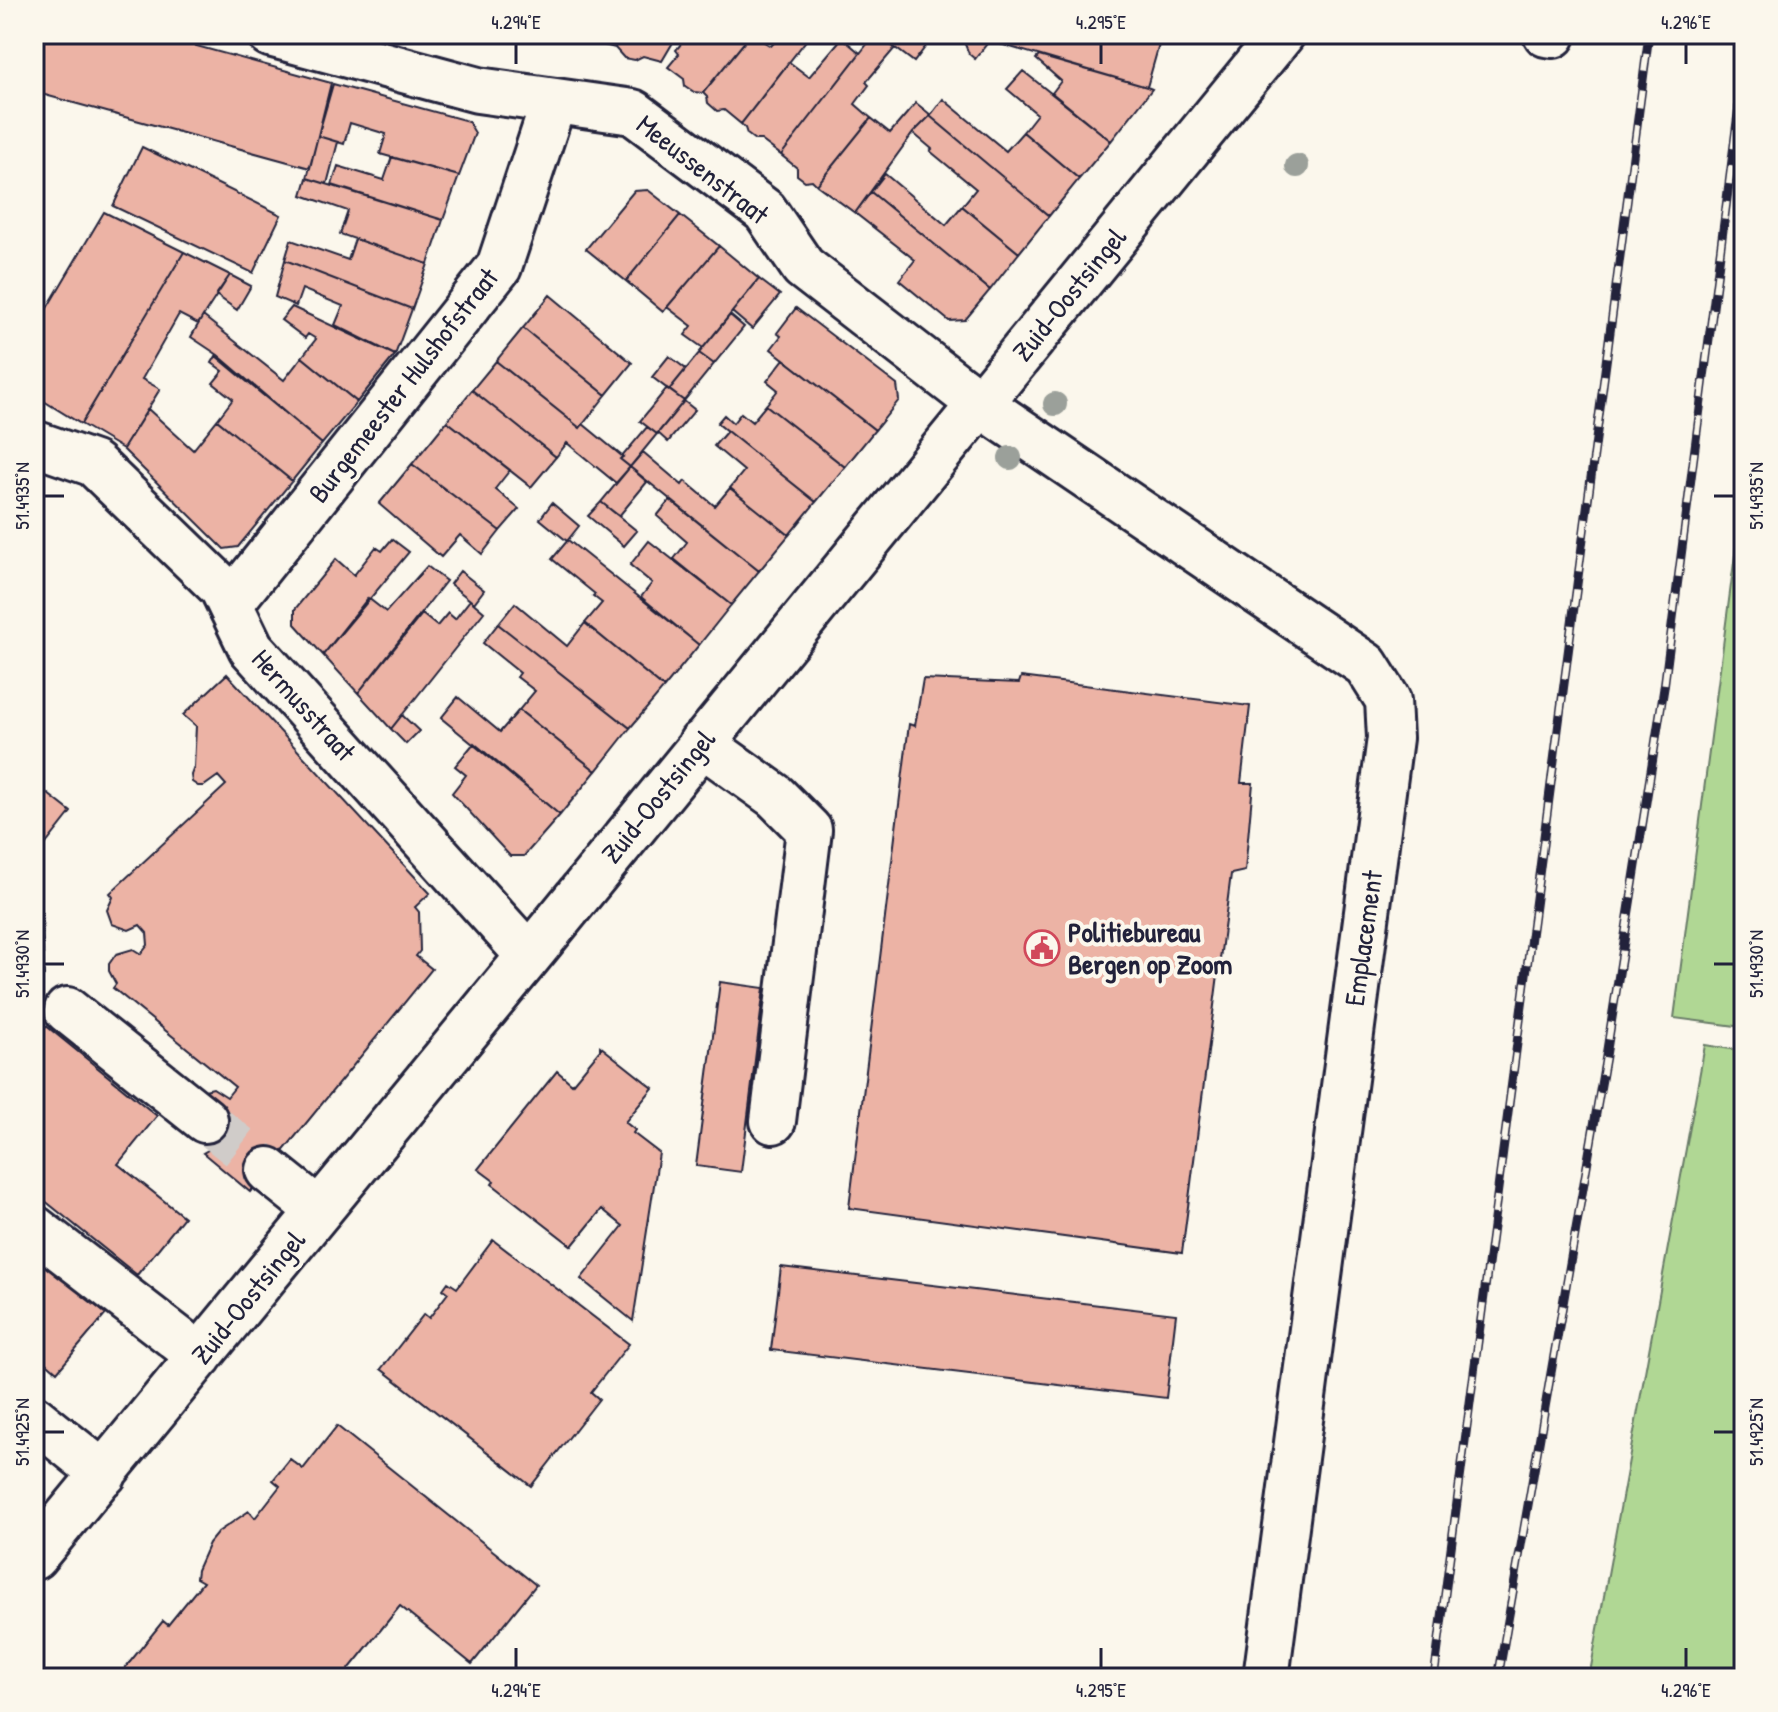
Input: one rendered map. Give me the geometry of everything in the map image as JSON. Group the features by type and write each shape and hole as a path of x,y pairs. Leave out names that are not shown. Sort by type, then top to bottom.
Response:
{"street":[{"name":"Meeussenstraat","path":"270,34 478,90 633,112 765,211 803,267 980,404"},
{"name":"Zuid-Oostsingel","path":"34,1557 1282,34"},
{"path":"1546,34 1553,35"},
{"name":"Burgemeester Hulshofstraat","path":"230,604 499,267 554,101"},
{"name":"Emplacement","path":"980,404 1366,665 1388,700 1390,738 1266,1678"},
{"name":"Hermusstraat","path":"34,443 94,464 222,588 251,648 529,956"},
{"path":"701,743 775,796 809,830 773,1121"},
{"path":"67,1010 205,1120"},
{"path":"268,1170 318,1210"},
{"path":"34,1228 200,1356"},
{"path":"34,1418 104,1474"}],"green space":[{"path":"1744,486 1744,1027 1674,1018"},
{"path":"1705,1045 1744,1051 1744,1678 1589,1678"}],"building":[{"path":"34,34 153,34 331,83 310,168 34,92"},
{"path":"564,34 619,34 615,48"},
{"path":"619,34 678,34 662,61 643,56 635,60 624,58 615,48"},
{"path":"689,34 751,34 703,93 685,86 684,79 668,67"},
{"path":"751,34 771,46 782,34 811,34 741,124 724,110 717,111 703,93"},
{"path":"875,34 895,48 866,82 869,85 855,104 871,118 817,185 812,180 805,181 797,175 797,168 781,155"},
{"path":"877,34 935,34 914,62"},
{"path":"966,34 1162,34 1147,87"},
{"path":"969,35 989,41 975,59 964,42"},
{"path":"842,38 860,53 781,155 747,134 741,124 789,62 809,77"},
{"path":"1039,56 1152,89 1111,141 1052,93 1061,81 1036,59"},
{"path":"1023,71 1111,141 1079,179 1023,132 1037,114 1007,89"},
{"path":"333,84 468,121 475,133 459,176 380,154 386,134 350,123 344,144 318,136"},
{"path":"943,99 1006,151 1023,132 1079,179 1049,216 930,116"},
{"path":"916,103 931,115 913,133 855,213 817,185 871,118 890,133"},
{"path":"930,116 1049,216 1019,253 962,206 976,189 913,133"},
{"path":"318,136 338,142 327,184 307,178"},
{"path":"142,147 281,215 253,273 113,206"},
{"path":"392,157 459,176 443,220 332,185 338,166 384,180"},
{"path":"885,174 946,225 962,206 1019,253 990,290 871,192"},
{"path":"307,178 443,220 428,264 340,234 348,211 302,195"},
{"path":"648,190 680,215 626,281 586,249 634,191"},
{"path":"871,192 990,290 965,320 949,321 899,280 915,260 855,213"},
{"path":"104,212 184,252 81,424 34,395 34,330"},
{"path":"680,215 719,246 663,312 626,281"},
{"path":"355,239 428,264 412,309 285,260 291,240 348,260"},
{"path":"719,246 759,279 703,348 685,335 692,326 667,307"},
{"path":"184,252 230,275 198,324 179,314 142,379 160,389 123,449 81,424"},
{"path":"285,260 412,309 395,355 335,325 343,306 302,289 296,306 275,297"},
{"path":"230,275 251,286 237,310 216,295"},
{"path":"759,279 780,295 752,329 732,312"},
{"path":"550,295 632,363 606,395 523,328"},
{"path":"292,307 395,355 357,402 302,357 316,339 308,334 305,338 281,320"},
{"path":"796,308 897,385 899,400 875,430 771,349 781,336 777,333"},
{"path":"730,315 744,327 714,364 699,353"},
{"path":"203,316 284,380 302,357 357,402 322,444 218,355 191,337"},
{"path":"523,328 606,395 580,428 496,361"},
{"path":"699,353 714,364 684,401 669,390"},
{"path":"216,356 322,444 292,481 217,420 233,399 213,383 223,371 212,363"},
{"path":"669,356 686,369 669,390 652,377"},
{"path":"784,359 875,430 845,467 766,405 778,390 767,381"},
{"path":"496,361 580,428 583,424 623,457 620,459 630,467 616,483 567,443 556,457 472,390"},
{"path":"667,388 684,401 657,434 640,421"},
{"path":"472,390 556,457 531,487 447,421"},
{"path":"684,401 695,410 668,442 658,433"},
{"path":"766,405 845,467 816,502 717,423 724,415 733,423 741,413 752,422"},
{"path":"148,409 193,450 217,420 292,481 238,547 224,549 123,449"},
{"path":"447,421 510,470 495,489 519,509 500,531 412,464"},
{"path":"647,427 657,434 630,467 620,459"},
{"path":"727,431 816,502 789,535 730,488 744,471 714,446"},
{"path":"643,452 682,485 685,481 715,506 730,488 789,535 759,571 630,467"},
{"path":"412,464 500,531 482,554 460,535 441,557 379,504"},
{"path":"630,467 647,482 619,516 601,502"},
{"path":"670,500 759,571 731,605 674,559 687,542 657,516"},
{"path":"601,502 637,531 624,546 588,516"},
{"path":"552,503 579,526 567,541 540,519"},
{"path":"392,539 409,552 323,655 295,624 295,609 336,559 354,575 376,547 382,551"},
{"path":"568,540 699,645 664,688 585,623 602,603 552,559"},
{"path":"649,541 731,605 699,645 641,597 652,583 630,565"},
{"path":"427,566 446,581 358,693 323,655 368,598 386,612"},
{"path":"460,571 484,590 474,603 450,584"},
{"path":"470,600 484,612 391,729 358,693 422,614 437,626 448,613 455,619"},
{"path":"515,603 567,646 585,623 664,688 630,728 498,624"},
{"path":"498,624 630,728 596,771 519,710 535,691 517,677 520,673 483,643"},
{"path":"227,674 430,893 415,907 419,912 420,951 416,956 432,969 250,1192 203,1153 208,1150 201,1095 213,1088 227,1097 235,1087 113,988 116,984 109,971 109,964 116,954 133,949 141,954 148,945 147,933 140,925 129,930 112,924 107,910 113,897 110,893 226,785 218,776 204,786 192,782 196,726 183,715"},
{"path":"1021,677 1250,706 1241,783 1253,783 1245,871 1231,874 1182,1253 849,1208 909,724 915,726 923,679 1019,683"},
{"path":"458,697 500,732 519,710 596,771 560,815 441,718"},
{"path":"402,715 419,731 406,744 391,729"},
{"path":"474,743 560,815 524,856 510,856 452,793 466,775 455,766"},
{"path":"34,783 71,812 34,859"},
{"path":"34,913 42,913 44,976 34,977"},
{"path":"720,982 764,988 741,1172 696,1166"},
{"path":"34,1016 157,1116 118,1164 184,1217 137,1275 34,1192"},
{"path":"600,1046 653,1088 625,1122 635,1130 633,1133 659,1153 633,1321 581,1279 623,1226 602,1209 572,1246 492,1184 494,1181 478,1169 557,1071 572,1084"},
{"path":"493,1240 629,1344 591,1392 599,1399 531,1486 381,1369 424,1314 429,1318 448,1293 443,1289 448,1282 457,1288"},
{"path":"34,1254 106,1314 57,1372 34,1352 34,1294 37,1291 34,1289"},
{"path":"781,1267 1176,1314 1166,1398 771,1350"},
{"path":"337,1426 536,1585 472,1664 400,1606 342,1678 117,1678 163,1621 168,1625 203,1582 196,1578 197,1570 209,1543 218,1532 249,1511 255,1518 280,1486 273,1480 290,1459 303,1469"}],"tunnel":[{"path":"205,1120 268,1170"}],"railway":[{"path":"1434,1678 1649,34"},
{"path":"1498,1678 1606,1056 1664,688 1744,67"}],"place":[{"name":"Politiebureau Bergen op Zoom","path":"1042,948"}]}
